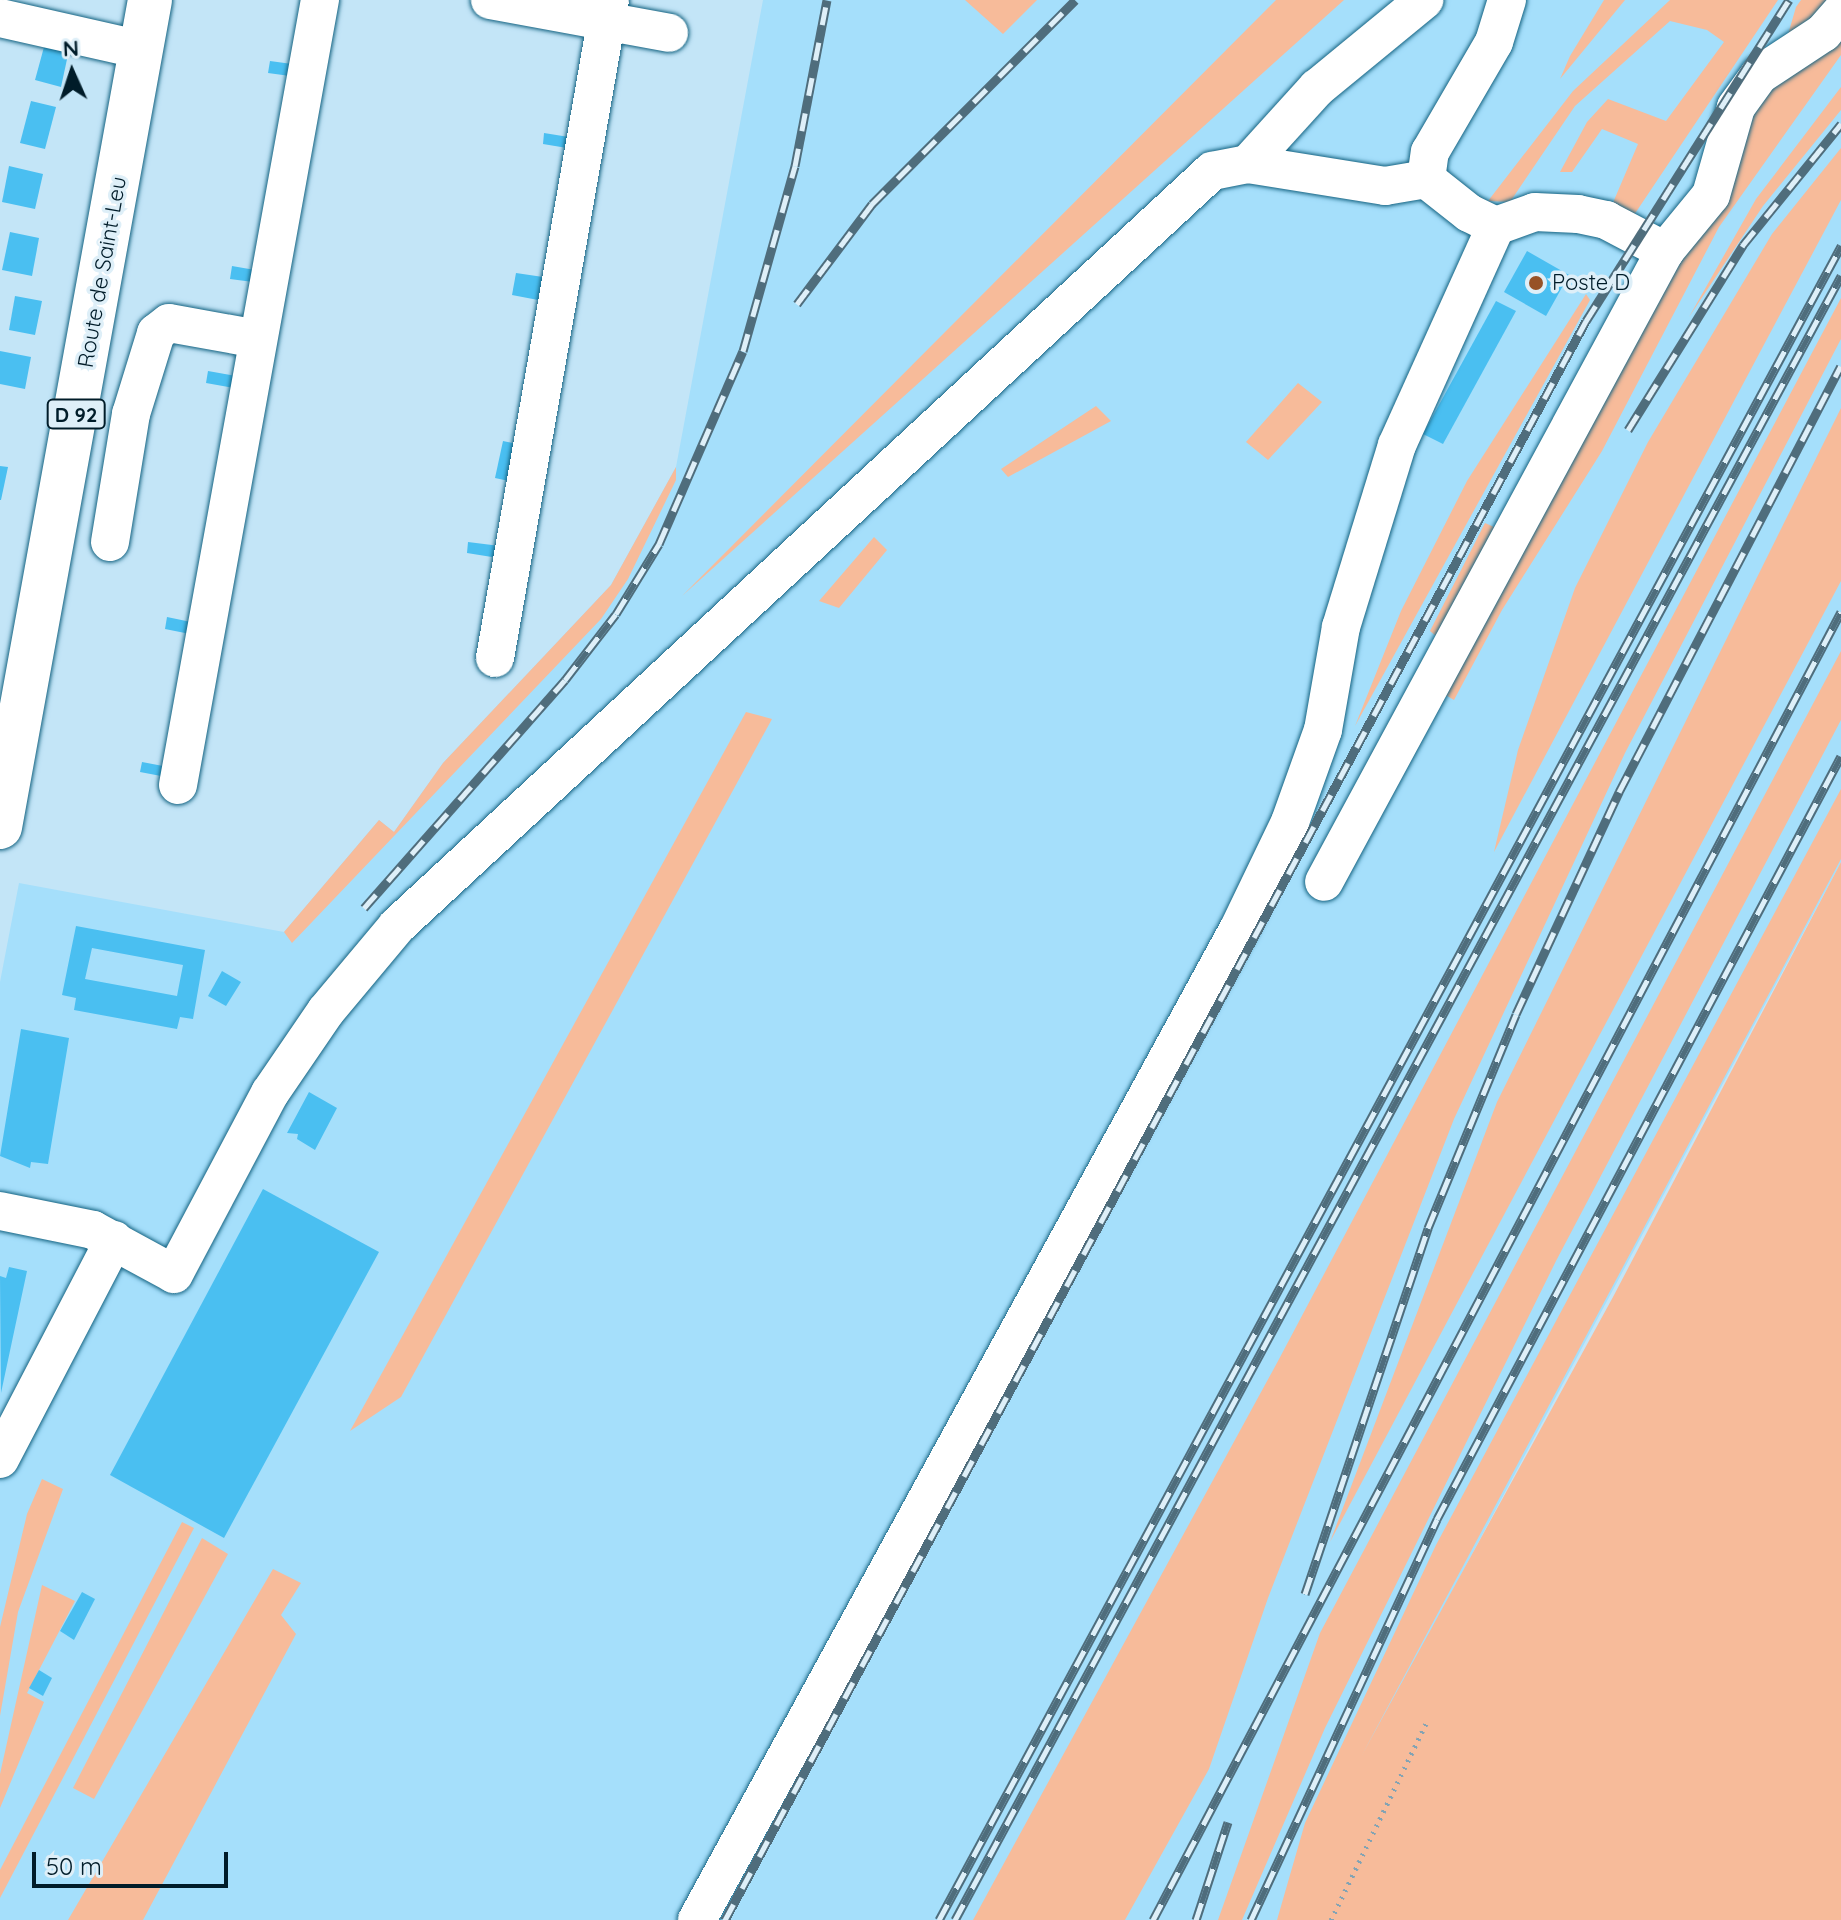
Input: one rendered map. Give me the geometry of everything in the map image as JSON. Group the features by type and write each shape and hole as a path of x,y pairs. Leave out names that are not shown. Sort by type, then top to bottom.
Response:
{"main road":[{"name":"Route de Saint-Leu","path":"0,706 128,0"},
{"name":"Route de Saint-Leu","path":"0,827 150,0"}],"lane":[{"path":"178,785 320,0"},
{"path":"490,0 608,11 669,33"},
{"path":"1248,164 1317,88 1424,0"},
{"path":"1426,179 1430,152 1494,42 1507,0"},
{"path":"495,658 608,11"},
{"path":"1324,882 1665,251 1711,195 1736,107 1759,75 1823,33 1841,12"},
{"path":"0,18 120,45"},
{"path":"0,1211 83,1227 114,1240 174,1274 270,1093 326,1011 397,926 1212,171 1248,164 1385,186 1426,179 1469,213 1496,226 1535,212 1578,214 1606,220 1665,251"},
{"path":"697,1920 1239,928 1290,822 1323,730 1341,627 1397,445 1496,226"},
{"path":"110,542 131,414 156,333 169,323 258,339"},
{"path":"0,1459 114,1240"}],"path":[{"path":"1331,1920 1428,1719"}],"shaded area":[{"path":"763,0 1841,0 1841,862 1277,1920 0,1920 0,982 19,883 284,932 379,820 394,832 443,763 611,585 676,467"},
{"path":"965,0 1037,0 1003,34"},
{"path":"1276,0 1344,0 682,596"},
{"path":"1604,0 1625,0 1560,79 1570,56"},
{"path":"1670,0 1778,0 1630,221 1609,212 1638,144 1602,129 1572,172 1560,172 1587,122 1608,99 1666,121 1724,42 1707,30 1670,21 1575,106 1510,202 1488,201 1573,91"},
{"path":"1801,0 1840,0 1782,55 1796,7"},
{"path":"1841,24 1841,55 1719,227 1602,451 1502,610 1454,700 1437,690 1754,96"},
{"path":"1841,87 1841,110 1763,206 1689,317 1756,199"},
{"path":"1841,148 1841,200 1494,852 1518,750 1575,588 1648,442 1772,234"},
{"path":"1586,294 1590,300 1355,726 1401,611 1467,481"},
{"path":"1841,298 1841,339 1625,753 1454,1119 1268,1598 1209,1769 1125,1920 973,1920 1278,1361"},
{"path":"1298,383 1322,402 1268,460 1246,442"},
{"path":"1096,406 1111,421 1008,477 1001,469"},
{"path":"1841,408 1841,581 1330,1542 1497,1102"},
{"path":"676,467 676,480 628,579 601,619 292,943 284,932 379,820 394,832 443,763 611,585"},
{"path":"1485,523 1503,531 1445,644 1430,631"},
{"path":"874,537 887,550 839,608 819,601"},
{"path":"1841,651 1841,720 1556,1261 1325,1728 1242,1920 1218,1920 1320,1633"},
{"path":"746,712 772,719 401,1397 350,1431"},
{"path":"1841,789 1841,859 1362,1755 1613,1297 1841,862 1841,1920 1277,1920 1305,1823 1436,1545"},
{"path":"42,1479 63,1489 18,1612 0,1716 0,1627 27,1514"},
{"path":"182,1522 194,1528 0,1898 0,1870"},
{"path":"202,1538 228,1554 94,1799 73,1788"},
{"path":"273,1569 301,1583 281,1615 296,1634 143,1920 68,1920"},
{"path":"42,1585 75,1601 27,1693 44,1702 0,1808 0,1774"}],"building":[{"path":"44,47 69,50 61,87 35,80"},
{"path":"270,61 292,64 290,76 268,73"},
{"path":"31,101 56,107 45,149 20,143"},
{"path":"544,133 575,138 573,149 543,144"},
{"path":"9,166 43,174 35,209 2,202"},
{"path":"10,232 39,238 32,276 2,270"},
{"name":"Poste D","path":"1527,251 1569,275 1546,316 1504,292"},
{"path":"232,266 255,270 253,282 230,279"},
{"path":"516,273 543,277 538,300 512,295"},
{"path":"15,296 42,301 35,335 9,330"},
{"path":"1496,301 1516,311 1443,444 1423,434"},
{"path":"0,351 31,357 25,389 0,384"},
{"path":"208,371 236,376 234,388 206,383"},
{"path":"503,441 522,445 514,482 495,478"},
{"path":"0,466 8,467 1,500 0,500"},
{"path":"468,542 500,546 498,558 467,553"},
{"path":"167,617 191,622 190,634 165,629"},
{"path":"142,762 163,766 161,776 140,772"},
{"path":"76,926 205,950 193,1019 180,1017 177,1029 74,1010 76,998 62,995","holes":["92,948 183,965 177,996 85,979"]},
{"path":"222,971 241,982 226,1006 208,996"},
{"path":"21,1029 69,1038 48,1164 31,1162 30,1168 0,1156"},
{"path":"309,1092 337,1108 315,1150 297,1139 298,1134 287,1133"},
{"path":"263,1189 379,1252 224,1538 110,1475"},
{"path":"9,1267 27,1271 1,1393 0,1276 6,1278"},
{"path":"82,1592 95,1599 74,1640 60,1631"},
{"path":"39,1670 52,1678 43,1696 29,1688"}],"railway":[{"path":"364,908 565,680 616,614 659,544 743,351 795,166 827,0"},
{"path":"797,304 872,204 1075,0"},
{"path":"725,1920 1586,321 1789,0"},
{"path":"1628,430 1743,245 1841,124"},
{"path":"939,1920 1841,246"},
{"path":"955,1920 1841,276"},
{"path":"1305,1594 1428,1228 1516,1014 1619,792 1841,366"},
{"path":"1153,1920 1841,612"},
{"path":"1251,1920 1437,1519 1841,756"},
{"path":"1196,1920 1228,1822"}],"place":[{"name":"Poste D","path":"1536,283"}]}
